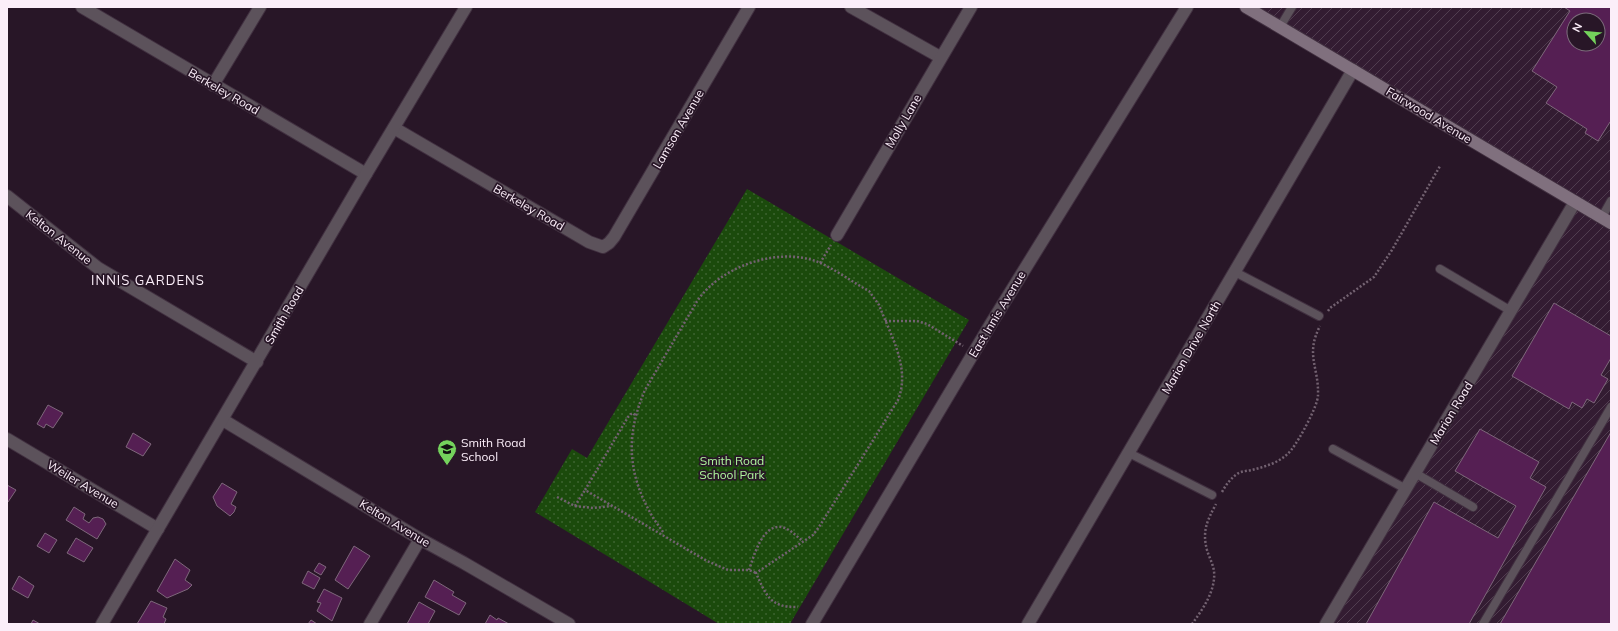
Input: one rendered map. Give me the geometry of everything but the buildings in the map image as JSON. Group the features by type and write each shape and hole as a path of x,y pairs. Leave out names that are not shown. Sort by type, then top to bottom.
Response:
{"street":[{"name":"Berkeley Road","path":"82,7 366,174"},
{"path":"213,85 260,7"},
{"name":"Smith Road","path":"102,624 366,174 466,7"},
{"name":"Lamson Avenue","path":"603,246 609,243 614,237 749,7"},
{"path":"851,7 940,57"},
{"name":"Molly Lane","path":"837,235 940,57 971,7"},
{"name":"East Innis Avenue","path":"812,624 974,352 1187,7"},
{"name":"Fairwood Avenue","path":"1246,7 1606,220"},
{"name":"Marion Drive North","path":"1032,623 1129,453 1353,70"},
{"name":"Berkeley Road","path":"394,128 589,242 603,246"},
{"name":"Kelton Avenue","path":"7,196 98,268 257,362"},
{"name":"Marion Road","path":"1326,624 1575,202"},
{"name":"Kelton Avenue","path":"223,420 420,539 566,623"},
{"name":"Weiler Avenue","path":"7,439 158,528"},
{"path":"370,624 420,539"}],"lane":[{"path":"1280,27 1292,7"},
{"path":"1606,220 1611,201"},
{"path":"1440,269 1510,311"},
{"path":"1235,272 1319,316"},
{"path":"1483,624 1611,407"},
{"path":"1333,449 1406,489"},
{"path":"1129,453 1216,497"},
{"path":"1415,473 1473,507"}],"path":[{"path":"1327,314 1330,308 1374,277 1392,250 1440,166"},
{"path":"820,263 837,235"},
{"path":"663,532 651,515 636,481 632,466 631,438 635,415 645,390 702,293 718,279 734,270 773,258 791,257 820,263 869,291 879,305 901,363 903,383 898,400 830,511 813,535 756,573"},
{"path":"885,321 917,321 933,328 974,352"},
{"path":"1222,493 1228,482 1239,473 1280,461 1292,450 1311,416 1318,396 1312,355 1315,337 1321,325"},
{"path":"575,506 628,417 633,413 635,415"},
{"path":"585,490 707,561 728,570 749,570 756,573 766,594 771,599 789,607 798,607"},
{"path":"557,497 575,506 593,508 612,506"},
{"path":"1192,624 1202,611 1212,590 1214,571 1204,532 1216,497"},
{"path":"749,570 756,546 769,530 777,527 784,528 803,541"}],"shaded area":[{"path":"1243,7 1611,7 1611,624 1325,624 1574,204"}],"green space":[{"name":"Smith Road School Park","path":"747,189 969,320 790,624 719,624 535,512 572,449 587,458"}],"place":[{"name":"Smith Road School","path":"447,466"}],"district":[{"name":"INNIS GARDENS","path":"148,280"}]}
